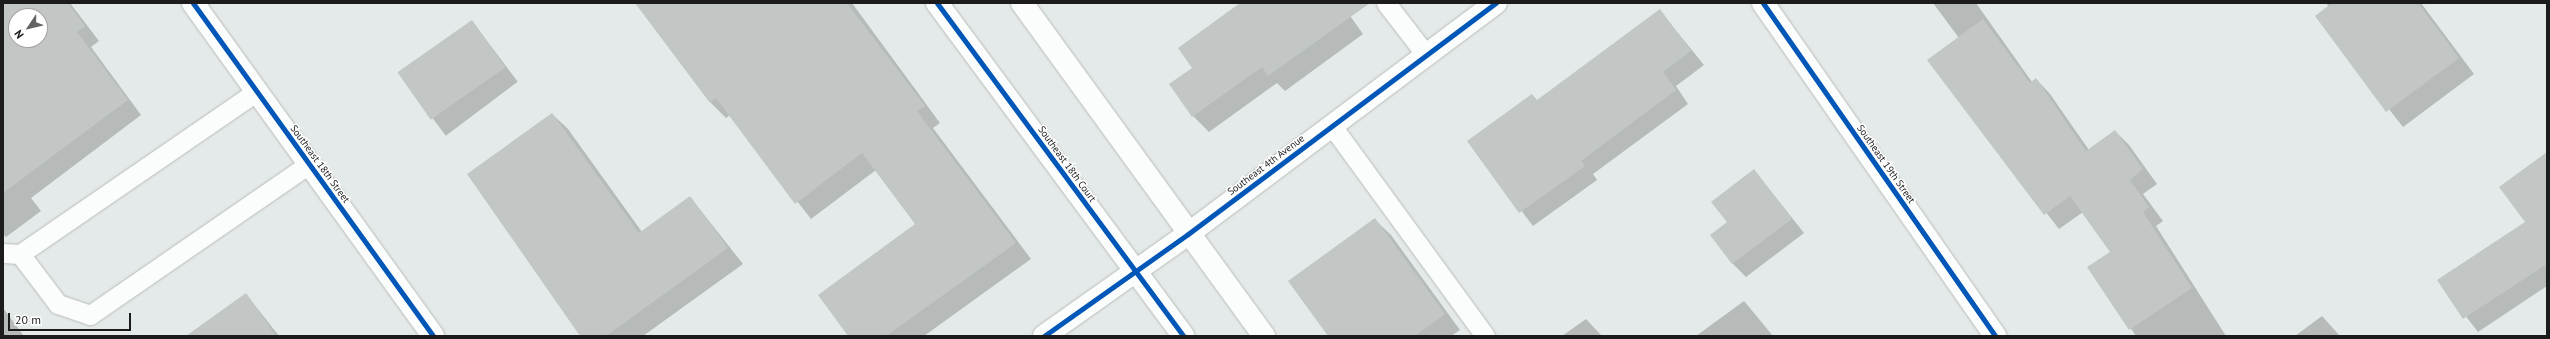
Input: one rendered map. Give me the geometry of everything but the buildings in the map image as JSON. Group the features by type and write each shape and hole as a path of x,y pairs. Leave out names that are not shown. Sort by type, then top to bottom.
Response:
{"street":[{"name":"Southeast 18th Street","path":"193,3 433,336"},
{"name":"Southeast 18th Court","path":"937,3 1183,336"},
{"path":"1022,3 1188,234 1264,336"},
{"name":"Southeast 4th Avenue","path":"1044,336 1188,234 1496,3"},
{"name":"Southeast 19th Street","path":"1763,3 1995,336"}],"lane":[{"path":"1386,3 1426,56"},
{"path":"257,91 12,254 58,304 90,315 309,164"},
{"path":"1332,126 1485,336"}],"cycle path":[{"path":"193,3 433,336"},
{"path":"937,3 1183,336"},
{"path":"1044,336 1188,234 1496,3"},
{"path":"1763,3 1995,336"}]}
